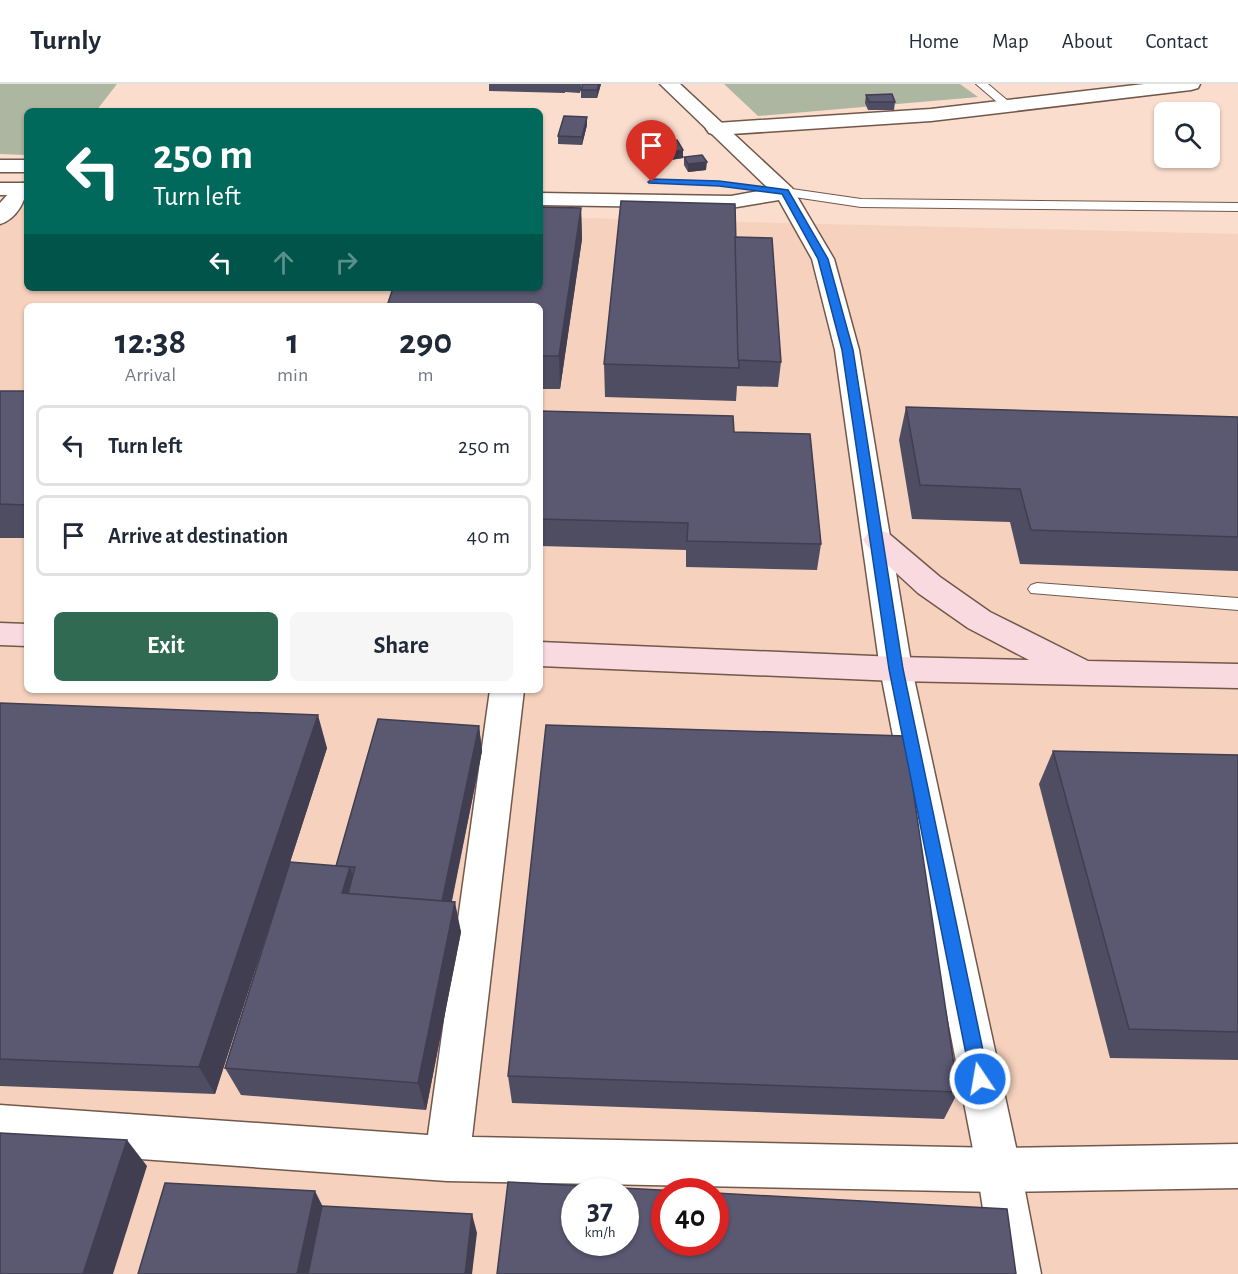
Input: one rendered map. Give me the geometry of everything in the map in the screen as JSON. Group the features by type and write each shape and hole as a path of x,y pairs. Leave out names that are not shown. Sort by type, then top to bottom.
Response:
{"main road":[{"path":"878,540 928,585 979,620 1085,674"},
{"path":"0,634 24,635"},
{"path":"543,654 896,669 1238,676"}],"street":[{"path":"669,84 785,192 823,259 847,350 896,669 999,1170 1017,1274"},
{"path":"716,129 931,115 1191,84"},
{"path":"0,165 24,166"},
{"path":"576,180 719,183 785,192"},
{"path":"0,189 24,189"},
{"path":"0,217 24,190"},
{"path":"543,199 730,202 785,192"},
{"path":"447,1159 507,693"},
{"path":"0,1127 447,1159 999,1170 1238,1166"}],"lane":[{"path":"981,84 1008,106"},
{"path":"785,192 861,203 1238,207"},
{"path":"1037,588 1238,604"}],"shaded area":[{"path":"0,203 24,204 24,291 543,291 543,217 1238,234 1238,1274 0,1274"}],"green space":[{"path":"0,84 117,84 98,108 24,108 24,155 0,154"},
{"path":"724,84 960,84 978,97 758,116"}],"building":[{"path":"583,84 599,84 597,90 581,90"},
{"path":"892,94 895,102 869,102 866,95"},
{"path":"564,116 587,117 582,137 558,136"},
{"path":"677,140 683,150 664,153 658,143"},
{"path":"702,155 707,162 688,164 684,157"},
{"path":"621,201 735,204 739,368 604,364"},
{"path":"543,207 581,208 559,356 543,356 543,303 388,303 392,291 543,291"},
{"path":"735,237 772,238 781,362 738,360"},
{"path":"0,391 24,391 24,505 0,504"},
{"path":"906,407 1238,417 1238,537 1031,530 1020,489 920,485"},
{"path":"543,411 733,416 734,432 810,434 821,544 687,541 688,523 543,519"},
{"path":"0,703 318,715 199,1067 0,1059"},
{"path":"378,719 479,726 442,901 348,894 355,867 336,866"},
{"path":"546,725 905,736 958,1092 508,1076"},
{"path":"1053,751 1238,755 1238,1032 1129,1029"},
{"path":"290,862 350,867 342,893 455,902 418,1083 225,1068"},
{"path":"0,1133 127,1140 83,1274 0,1274"},
{"path":"508,1182 561,1185 561,1256 639,1256 639,1189 651,1190 651,1256 729,1256 729,1194 1007,1209 1016,1274 497,1274"},
{"path":"165,1183 315,1191 297,1274 138,1274"},
{"path":"322,1206 472,1214 465,1274 308,1274"}],"route":[{"path":"652,182 719,183 785,192 823,259 847,350 896,669 980,1079"}]}
